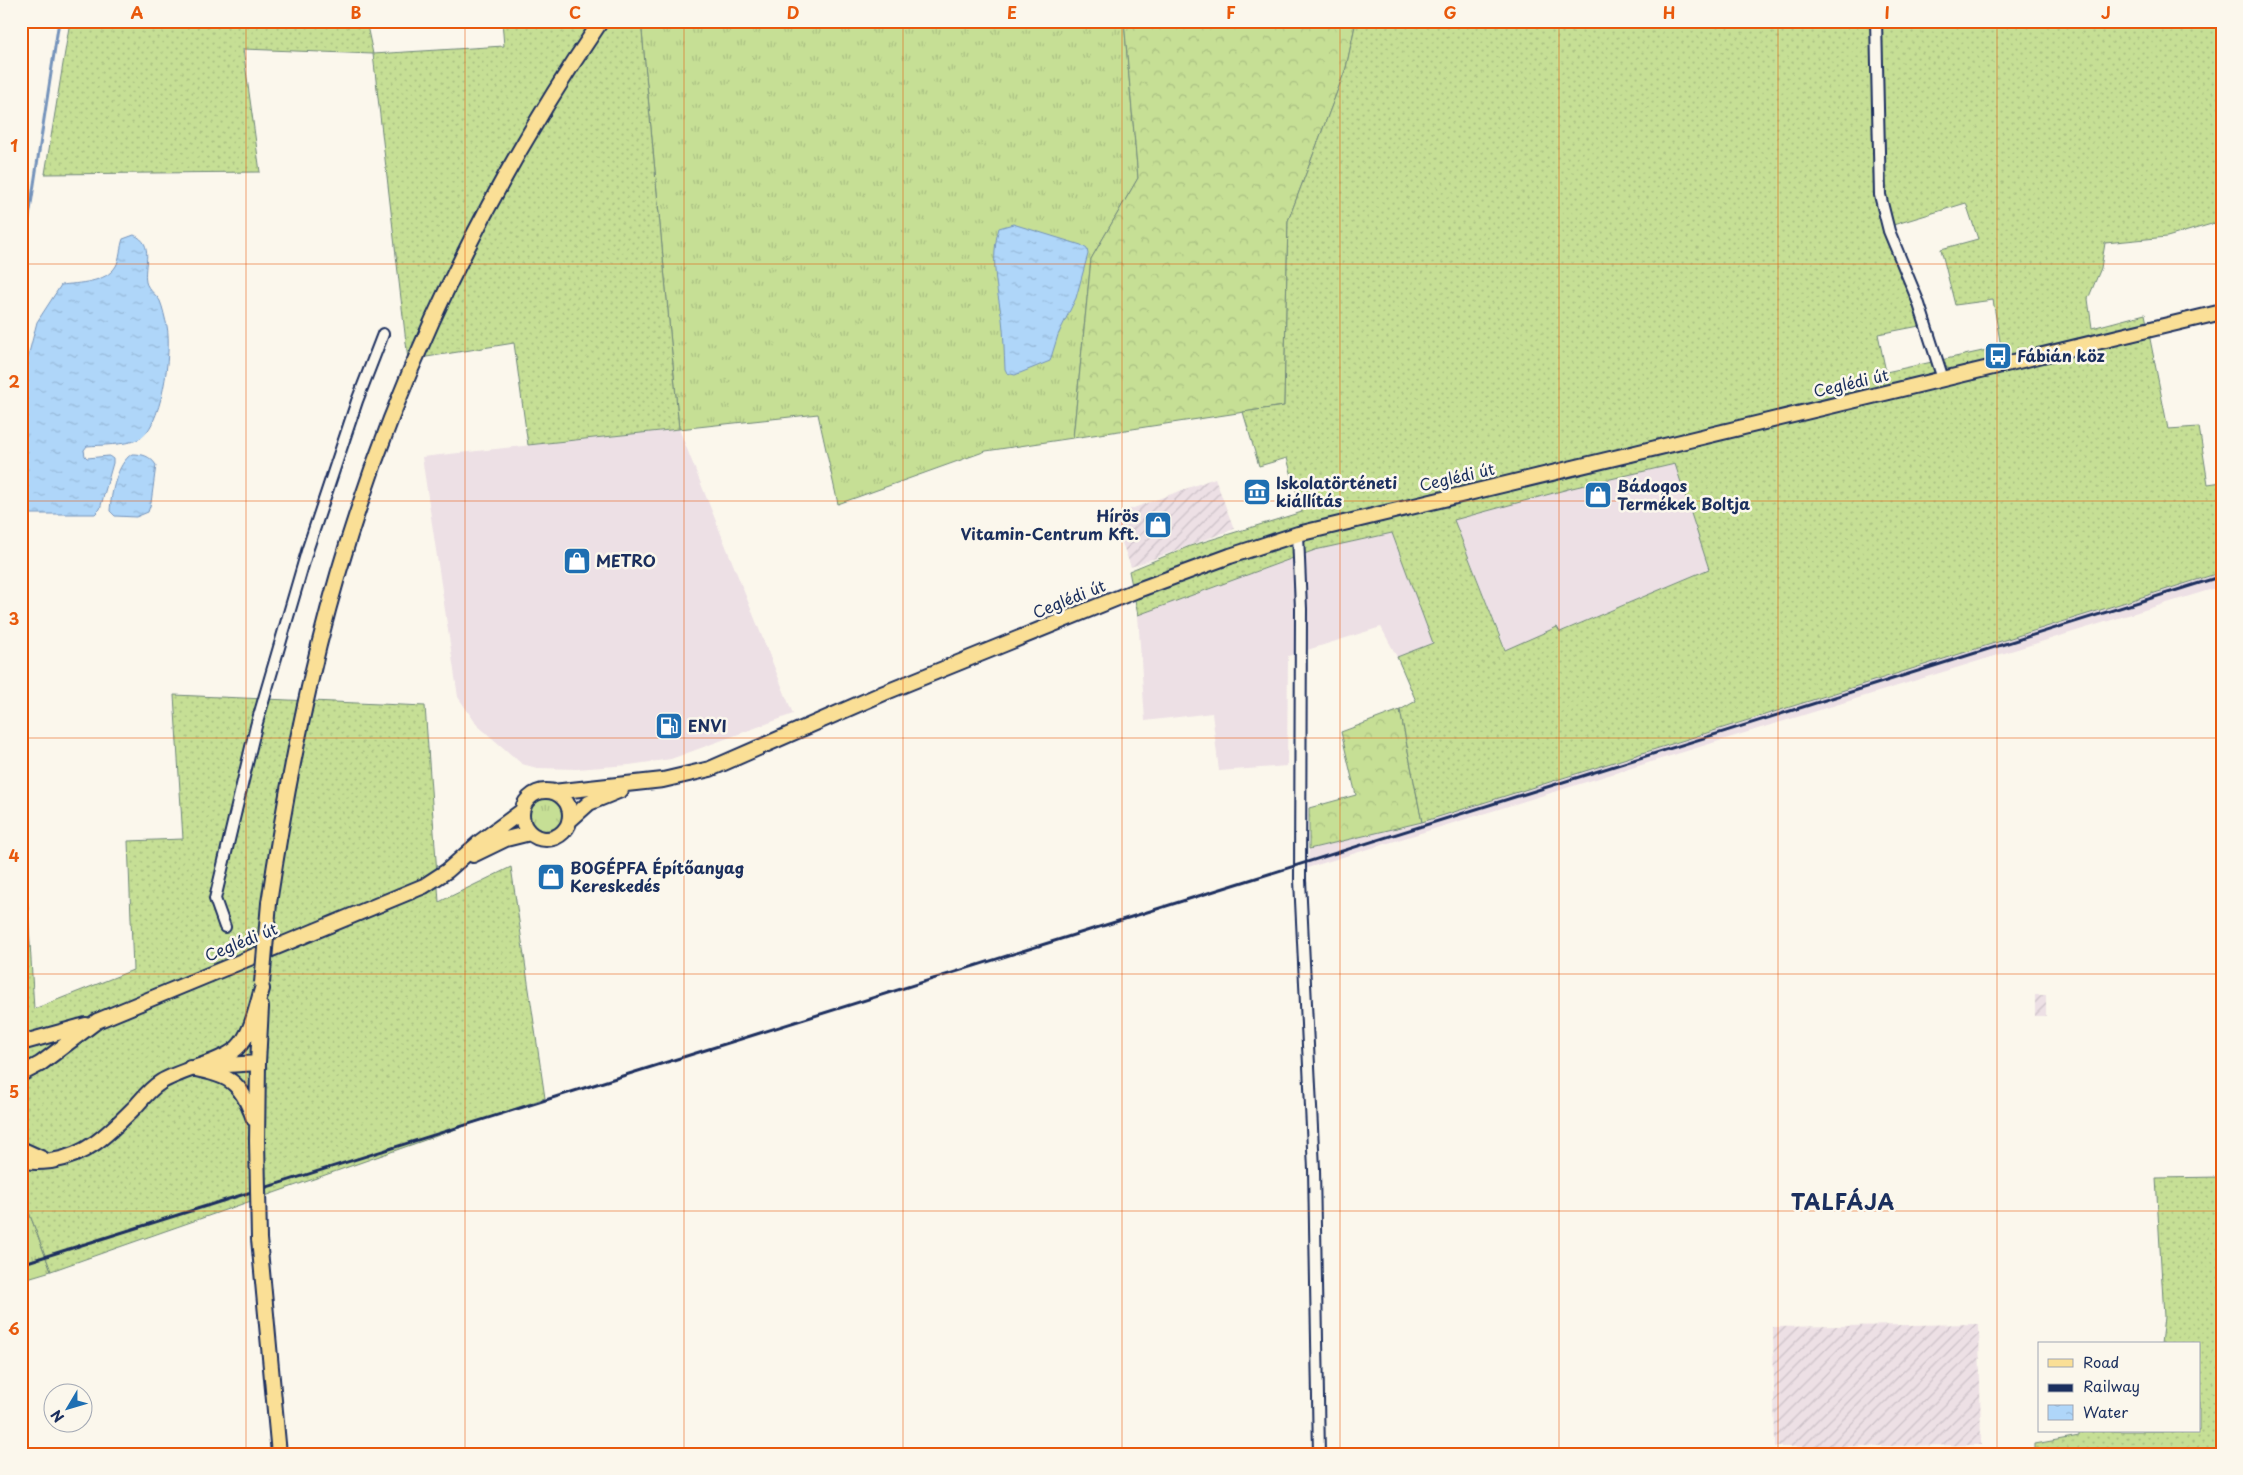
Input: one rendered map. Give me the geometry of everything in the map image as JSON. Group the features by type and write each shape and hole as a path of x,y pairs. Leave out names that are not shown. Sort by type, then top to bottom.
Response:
{"main road":[{"path":"279,1454 259,1239 256,1127 262,986 269,903 301,720 345,552 389,425 436,311 472,238 522,145 601,21"},
{"name":"Ceglédi út","path":"553,792 642,784 684,777 710,769 884,693 1135,591 1221,559 1298,534 2222,312"},
{"name":"Ceglédi út","path":"569,821 589,803 642,784"},
{"path":"541,792 553,792 567,803 569,821 564,830 556,837 538,838 530,833 524,823 522,811 532,796 541,792"},
{"name":"Ceglédi út","path":"459,862 480,842 522,811"},
{"name":"Ceglédi út","path":"21,1074 40,1064 97,1021 424,886 459,862 506,839 530,833"},
{"path":"21,1160 48,1161 80,1152 96,1144 159,1083 189,1068 223,1056 236,1049 247,1036 262,986"},
{"path":"21,1043 97,1021"},
{"path":"189,1068 258,1063"},
{"name":"Ceglédi út","path":"21,1086 40,1064"},
{"path":"189,1068 218,1074 234,1084 245,1096 256,1127"},
{"path":"21,1149 48,1161"}],"street":[{"path":"1876,21 1880,195 1889,231 1918,301 1942,379"},
{"path":"225,927 215,899 256,726 308,548 357,401 383,334"},
{"path":"1298,534 1301,609 1300,880 1314,1169 1319,1454"}],"shaded area":[{"path":"679,429 793,714 671,759 629,765 577,769 537,768 522,764 477,725 458,697 422,457"},
{"path":"1675,464 1709,569 1559,632 1557,627 1506,650 1454,520 1572,488"},
{"path":"1215,478 1234,529 1131,567 1112,516"},
{"path":"1392,533 1433,643 1397,657 1381,627 1288,656 1287,766 1219,771 1212,713 1145,721 1138,615 1315,550"},
{"path":"2222,572 2222,586 1307,868 1309,849 1422,822"},
{"path":"2035,995 2046,995 2046,1016 2035,1016"},
{"path":"1979,1324 1981,1445 1775,1447 1773,1327"}],"green space":[{"path":"70,21 366,21 373,54 243,49 260,172 45,174"},
{"path":"502,21 641,21 679,429 528,445 514,343 408,360 373,54 504,46"},
{"path":"641,21 1124,21 1138,178 1091,259 1073,438 986,451 838,504 818,414 679,429"},
{"path":"1124,21 1356,21 1346,68 1288,221 1284,406 1073,438 1091,259 1138,178"},
{"path":"1356,21 2222,21 2222,221 2167,237 2105,243 2101,268 2088,299 2092,328 2145,314 2168,429 2199,427 2208,484 2222,482 2222,572 1422,822 1400,710 1416,701 1397,657 1433,643 1392,533 1315,550 1138,615 1129,571 1190,546 1302,512 1287,458 1259,466 1243,412 1284,406 1288,221 1346,68","holes":["1966,203 1978,239 1941,249 1955,305 1993,300 2001,347 1886,372 1878,334 1930,324 1893,225","1675,464 1709,569 1560,632 1557,627 1505,650 1454,520 1572,488"]},
{"path":"174,695 425,706 439,902 511,867 545,1098 51,1271 21,1191 21,793 34,1009 133,970 128,841 183,839"},
{"path":"1400,710 1422,822 1309,849 1309,808 1356,795 1341,732"},
{"path":"546,796 559,802 565,815 559,828 546,834 533,828 527,815 533,802"},
{"path":"2222,1177 2222,1454 2035,1454 2035,1444 2079,1436 2079,1432 2200,1432 2200,1342 2161,1342 2164,1317 2156,1178"},
{"path":"21,1191 51,1271 21,1280"}],"water":[{"path":"1013,224 1081,245 1087,249 1088,254 1076,298 1058,335 1050,361 1015,375 1007,373 1005,369 1003,325 996,285 995,262 996,239 999,228"},
{"path":"134,235 140,239 146,249 146,282 160,301 167,326 168,353 166,370 159,406 153,422 146,434 137,440 119,444 87,446 84,450 87,458 109,456 113,459 100,509 95,514 21,514 21,384 37,322 61,285 99,279 111,272 116,266 123,239"},
{"path":"132,454 146,456 156,465 151,503 148,512 136,517 115,516 110,511 113,488 122,464"}],"waterway":[{"path":"21,257 27,230 59,21"}],"railway":[{"path":"21,1264 2222,576"}],"place":[{"name":"Fábián köz","path":"1998,356"},
{"name":"Iskolatörténeti kiállítás","path":"1257,492"},
{"name":"Bádogos Termékek Boltja","path":"1598,495"},
{"name":"Hírös Vitamin-Centrum Kft.","path":"1158,525"},
{"name":"METRO","path":"577,561"},
{"name":"ENVI","path":"669,726"},
{"name":"BOGÉPFA Építőanyag Kereskedés","path":"551,877"}],"district":[{"name":"TALFÁJA","path":"1843,1203"}]}
